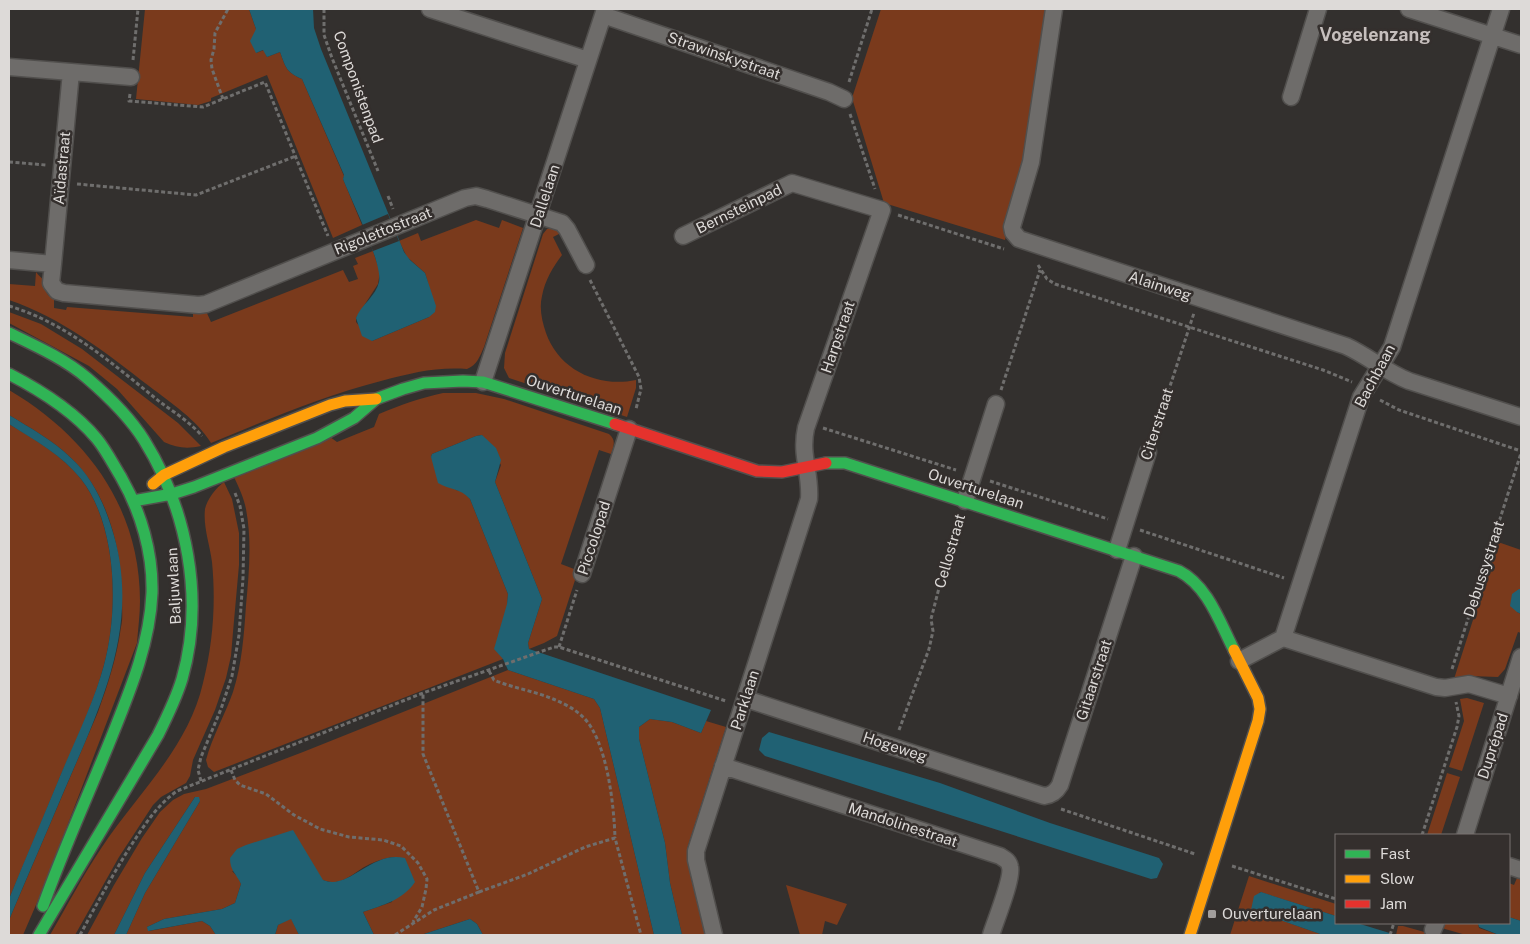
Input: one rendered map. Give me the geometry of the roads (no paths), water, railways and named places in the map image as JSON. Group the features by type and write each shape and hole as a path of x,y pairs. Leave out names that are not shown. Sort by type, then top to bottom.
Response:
{"street":[{"path":"430,9 588,60"},
{"name":"Alainweg","path":"1054,9 1030,162 1012,227 1013,232 1018,238 1346,346 1396,376 1408,381 1521,417"},
{"path":"1291,97 1318,9"},
{"path":"1409,9 1521,46"},
{"name":"Bachbaan","path":"1283,638 1358,405 1365,390 1392,347 1501,9"},
{"name":"Dallelaan","path":"483,382 604,12"},
{"name":"Strawinskystraat","path":"604,12 844,98"},
{"path":"9,67 131,77"},
{"name":"Aïdastraat","path":"53,264 70,72"},
{"name":"Bernsteinpad","path":"683,236 792,182 882,210"},
{"name":"Rigolettostraat","path":"53,264 51,283 57,291 64,293 199,305 206,304 393,226 470,197 487,199 562,224 567,229 586,265"},
{"name":"Harpstraat","path":"806,466 803,442 807,423 882,210"},
{"path":"9,260 53,264"},
{"name":"Baljuwlaan","path":"9,333 42,349 88,379 106,394 125,415 149,448 172,494 185,535 190,566 192,602 191,632 184,674 173,704 158,735 39,935"},
{"name":"Baljuwlaan","path":"9,374 38,390 64,408 93,434 120,475 133,501 151,568 152,592 150,609 143,650 130,691 44,903 34,935"},
{"name":"Ouverturelaan","path":"133,501 164,475 224,447 330,404 376,399 424,383 483,382 758,471 781,472 830,462 845,463 1180,571 1199,584 1258,698 1260,710 1190,935"},
{"name":"Ouverturelaan","path":"133,501 172,494 317,438 354,418 376,399"},
{"name":"Cellostraat","path":"965,501 996,404"},
{"name":"Piccolopad","path":"582,574 629,429"},
{"name":"Citerstraat","path":"1117,550 1148,452"},
{"name":"Parklaan","path":"714,935 696,860 696,851 809,499 810,490 806,466"},
{"name":"Gitaarstraat","path":"1044,796 1054,793 1060,785 1134,556"},
{"path":"1238,661 1283,638 1436,687 1474,684 1509,696"},
{"name":"Duprépad","path":"1465,834 1521,657"},
{"name":"Hogeweg","path":"744,702 893,747 1044,796"},
{"name":"Mandolinestraat","path":"723,766 1006,859 1011,868 1010,874 991,935"}],"water":[{"path":"249,9 313,9 314,28 321,49 404,252 425,273 436,306 435,312 429,317 372,341 362,336 356,318 375,292 379,282 376,261 366,231 302,79 287,69 280,52 267,57 263,50 256,53 250,41 256,29"},
{"path":"9,415 57,446 78,465 90,481 100,498 111,526 120,561 122,596 120,629 104,695 9,920 9,899 100,679 109,643 113,594 112,568 108,543 102,520 93,498 73,470 47,448 9,424"},
{"path":"482,435 496,448 501,460 495,482 542,599 528,643 529,649 711,710 701,733 672,722 650,719 639,727 639,739 665,843 670,883 682,935 654,935 600,708 594,699 508,670 503,659 494,649 508,594 470,499 459,491 438,483 431,457 432,454"},
{"path":"1521,589 1521,614 1510,606 1512,594"},
{"path":"769,732 940,783 1050,823 1159,858 1163,864 1157,878 1151,879 765,756 759,750 762,738"},
{"path":"195,797 199,797 200,801 145,893 126,935 114,935 145,873"},
{"path":"293,830 323,880 333,882 342,880 371,864 393,857 405,858 415,882 399,898 363,912 374,935 299,935 291,919 278,925 275,935 216,935 210,926 202,921 148,931 147,927 164,919 222,909 235,903 241,884 232,869 230,858 237,849"},
{"path":"1261,892 1335,916 1335,924 1360,924 1396,935 1323,935 1251,910 1254,896"},
{"path":"1510,917 1521,921 1521,935 1499,935 1479,927 1478,924 1510,924"},
{"path":"470,919 477,924 483,935 421,935"}],"place":[{"name":"Ouverturelaan","path":"1212,914"}],"district":[{"name":"Vogelenzang","path":"1375,35"}]}
